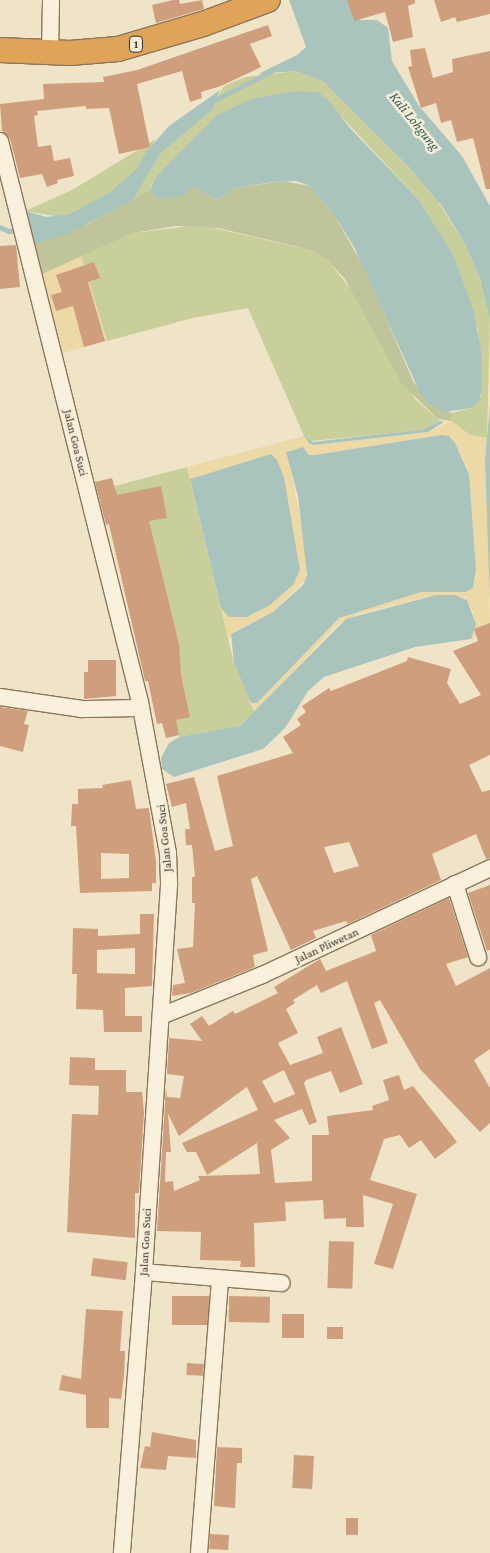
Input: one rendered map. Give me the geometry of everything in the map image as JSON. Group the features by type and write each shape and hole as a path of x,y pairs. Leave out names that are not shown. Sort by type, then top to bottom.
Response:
{"highway":[{"name":"1","path":"0,50 50,54 118,48 263,1"}],"street":[{"path":"50,54 51,0"},
{"name":"Jalan Goa Suci","path":"0,140 141,708 168,853 161,1016 144,1272 122,1553"},
{"path":"0,697 82,708 141,708"},
{"name":"Jalan Pliwetan","path":"161,1016 262,975 490,868"},
{"path":"455,884 478,957"},
{"path":"144,1272 220,1280 282,1283"},
{"path":"199,1553 220,1280"}],"green space":[{"path":"296,71 324,82 352,107 432,192 466,246 480,279 490,321 487,438 470,435 451,421 452,413 472,408 481,396 478,330 453,254 419,200 340,115 294,91 254,98 151,185 150,190 133,200 160,154 207,114 224,86 245,77"},
{"path":"156,139 134,174 97,203 75,213 55,216 25,211 72,190"},
{"path":"283,181 310,186 333,213 365,269 413,381 431,405 452,413 451,421 438,419 402,384 345,279 328,261 311,250 218,228 176,226 133,233 42,274 34,244 88,224 150,190 157,199 192,186 217,200 235,188"},
{"path":"200,225 311,250 328,261 355,294 415,399 440,421 422,430 311,441 304,436 248,308 193,318 107,341 81,256 133,233"},
{"path":"187,467 234,663 255,712 237,728 179,737 171,702 113,541 100,490"}],"sand":[{"path":"81,256 107,341 63,353 42,274"},
{"path":"451,421 470,435 487,438 490,630 471,639 475,627 473,611 466,598 455,595 430,596 359,614 337,625 255,712 248,701 257,703 339,618 421,592 465,592 476,579 468,467 451,438 434,436 315,455 309,455 303,447 287,451 306,548 306,579 273,612 233,632 229,641 221,608 234,618 253,615 293,585 300,570 284,477 272,454 190,479 187,467 304,436 309,443 314,445 428,432"}],"water":[{"name":"Kali Lohgung","path":"289,0 351,0 360,20 377,20 388,28 392,61 419,106 462,156 490,206 490,321 480,279 466,246 442,206 407,165 324,82 296,71 258,74 297,55 306,47"},
{"path":"220,90 212,110 160,154 133,200 70,233 34,244 25,211 47,217 75,213 111,194 134,174 146,152 169,126"},
{"path":"294,91 318,92 330,102 349,127 419,200 453,254 474,312 481,351 482,389 479,401 472,408 444,412 431,405 421,395 354,247 333,213 310,186 296,181 273,182 235,188 217,200 192,186 184,196 157,199 150,190 156,177 217,115 254,98"},
{"path":"490,405 490,601 485,459"},
{"path":"440,421 444,422 428,432 314,445 309,443 304,436 313,442 422,430"},
{"path":"441,435 449,436 455,443 469,474 476,570 473,588 465,592 421,592 339,618 257,703 251,703 234,663 231,634 273,612 303,585 307,575 298,496 286,452 303,447 309,455 315,455"},
{"path":"271,454 277,460 284,477 300,570 293,585 270,605 247,617 229,617 221,608 190,479"},
{"path":"436,595 455,595 467,600 476,624 471,639 415,647 324,677 308,691 285,728 263,749 174,777 162,769 161,758 169,743 179,737 240,726 346,619"}],"building":[{"path":"179,0 180,4 202,0 204,9 156,23 152,5"},
{"path":"347,0 415,0 415,3 408,6 413,37 393,42 385,12 354,21"},
{"path":"434,0 490,0 490,14 457,22 455,17 441,22"},
{"path":"268,25 272,36 250,44 261,67 221,86 201,92 202,98 190,102 182,71 137,84 150,147 119,154 109,108 86,109 86,106 37,111 38,115 34,116 38,147 51,145 54,161 70,158 74,176 57,180 58,183 47,187 42,174 20,178 10,139 2,131 0,104 44,99 43,84 104,82 103,77 137,70"},
{"path":"425,48 433,78 453,72 452,59 490,51 490,189 486,189 473,138 457,142 451,120 441,123 436,103 421,108 408,67 412,66 410,50"},
{"path":"16,245 20,287 0,289 0,246"},
{"path":"94,262 100,278 88,282 105,341 84,347 73,306 56,311 51,295 62,292 56,275"},
{"path":"112,478 117,495 161,486 167,518 149,521 179,644 181,676 190,717 176,720 179,735 166,738 162,723 157,724 148,681 145,681 109,524 106,525 95,482"},
{"path":"490,623 490,755 469,765 482,792 490,790 490,858 486,859 476,834 432,854 441,880 348,924 346,921 313,931 316,938 291,950 257,876 251,879 268,951 253,955 255,967 191,993 172,996 173,985 185,983 177,949 193,947 195,903 192,903 192,877 195,877 192,845 186,845 185,829 190,829 186,803 172,807 166,784 194,777 215,851 233,846 217,776 293,753 283,737 301,725 297,719 306,712 302,706 329,688 331,691 407,661 408,657 451,669 447,683 460,704 481,695 453,651 478,641 474,629","holes":["349,842 359,866 334,873 324,847"]},
{"path":"88,660 116,660 116,696 84,699 84,672 88,672"},
{"path":"0,707 28,711 24,724 29,725 23,752 0,746"},
{"path":"131,780 136,809 149,808 156,861 156,883 152,883 152,891 80,893 76,826 71,826 72,804 78,804 78,789 103,788 102,785","holes":["101,853 129,854 129,878 101,879"]},
{"path":"490,885 490,950 487,951 468,893"},
{"path":"449,898 468,957 446,964 456,986 490,968 490,1049 474,1060 490,1088 490,1123 480,1132 420,1069 380,1000 374,1003 388,1043 372,1049 347,981 321,993 317,985 293,1000 295,1003 286,1009 298,1033 278,1043 290,1065 323,1053 317,1037 341,1027 363,1084 340,1093 331,1071 306,1080 304,1083 317,1122 309,1125 302,1109 274,1120 290,1138 271,1150 275,1183 312,1181 312,1135 329,1135 327,1116 373,1110 372,1106 389,1100 383,1080 399,1075 404,1090 413,1086 457,1142 435,1159 421,1140 409,1148 400,1135 384,1139 370,1180 417,1194 393,1269 374,1264 393,1204 363,1195 364,1227 346,1227 346,1218 324,1219 323,1200 285,1202 286,1221 254,1223 255,1267 240,1267 241,1261 200,1260 201,1232 157,1231 166,1087 167,1097 180,1098 184,1076 167,1074 169,1038 202,1041 190,1024 202,1016 209,1026 233,1011 235,1014 278,993 274,987 320,959 326,971 376,951 371,935","holes":["284,1070 295,1094 274,1103 262,1081","247,1087 258,1110 182,1143 187,1152 196,1152 207,1175 257,1143 260,1174 198,1176 200,1180 174,1191 173,1181 165,1182 166,1152 171,1152 168,1114 179,1136"]},
{"path":"140,914 154,914 152,986 125,988 125,1016 142,1016 142,1032 104,1032 103,1010 76,1009 77,974 72,974 73,928 98,929 98,936 140,934","holes":["135,948 135,974 97,973 97,950"]},
{"path":"70,1057 95,1058 95,1070 126,1070 126,1092 142,1092 144,1113 139,1193 135,1193 135,1238 67,1232 72,1114 98,1115 99,1086 69,1085"},
{"path":"329,1241 354,1242 352,1289 327,1288"},
{"path":"93,1258 128,1262 126,1280 91,1276"},
{"path":"172,1296 209,1296 209,1325 172,1325"},
{"path":"229,1296 270,1297 270,1323 229,1322"},
{"path":"86,1309 123,1311 120,1351 125,1351 124,1376 121,1399 109,1398 109,1428 86,1428 86,1395 59,1390 62,1375 81,1379"},
{"path":"282,1314 304,1314 304,1338 282,1338"},
{"path":"327,1327 343,1327 343,1339 327,1339"},
{"path":"187,1363 204,1364 203,1376 186,1375"},
{"path":"152,1432 196,1440 196,1458 168,1456 166,1470 140,1468 145,1446 150,1447"},
{"path":"217,1447 242,1448 242,1463 237,1463 235,1508 214,1506"},
{"path":"294,1455 314,1456 312,1489 292,1488"},
{"path":"346,1518 358,1518 358,1535 346,1535"},
{"path":"210,1534 229,1535 228,1550 209,1549"}],"waterway":[{"path":"213,101 270,72"},
{"path":"72,215 111,194 137,171"},
{"path":"0,227 9,231 19,229"}]}
